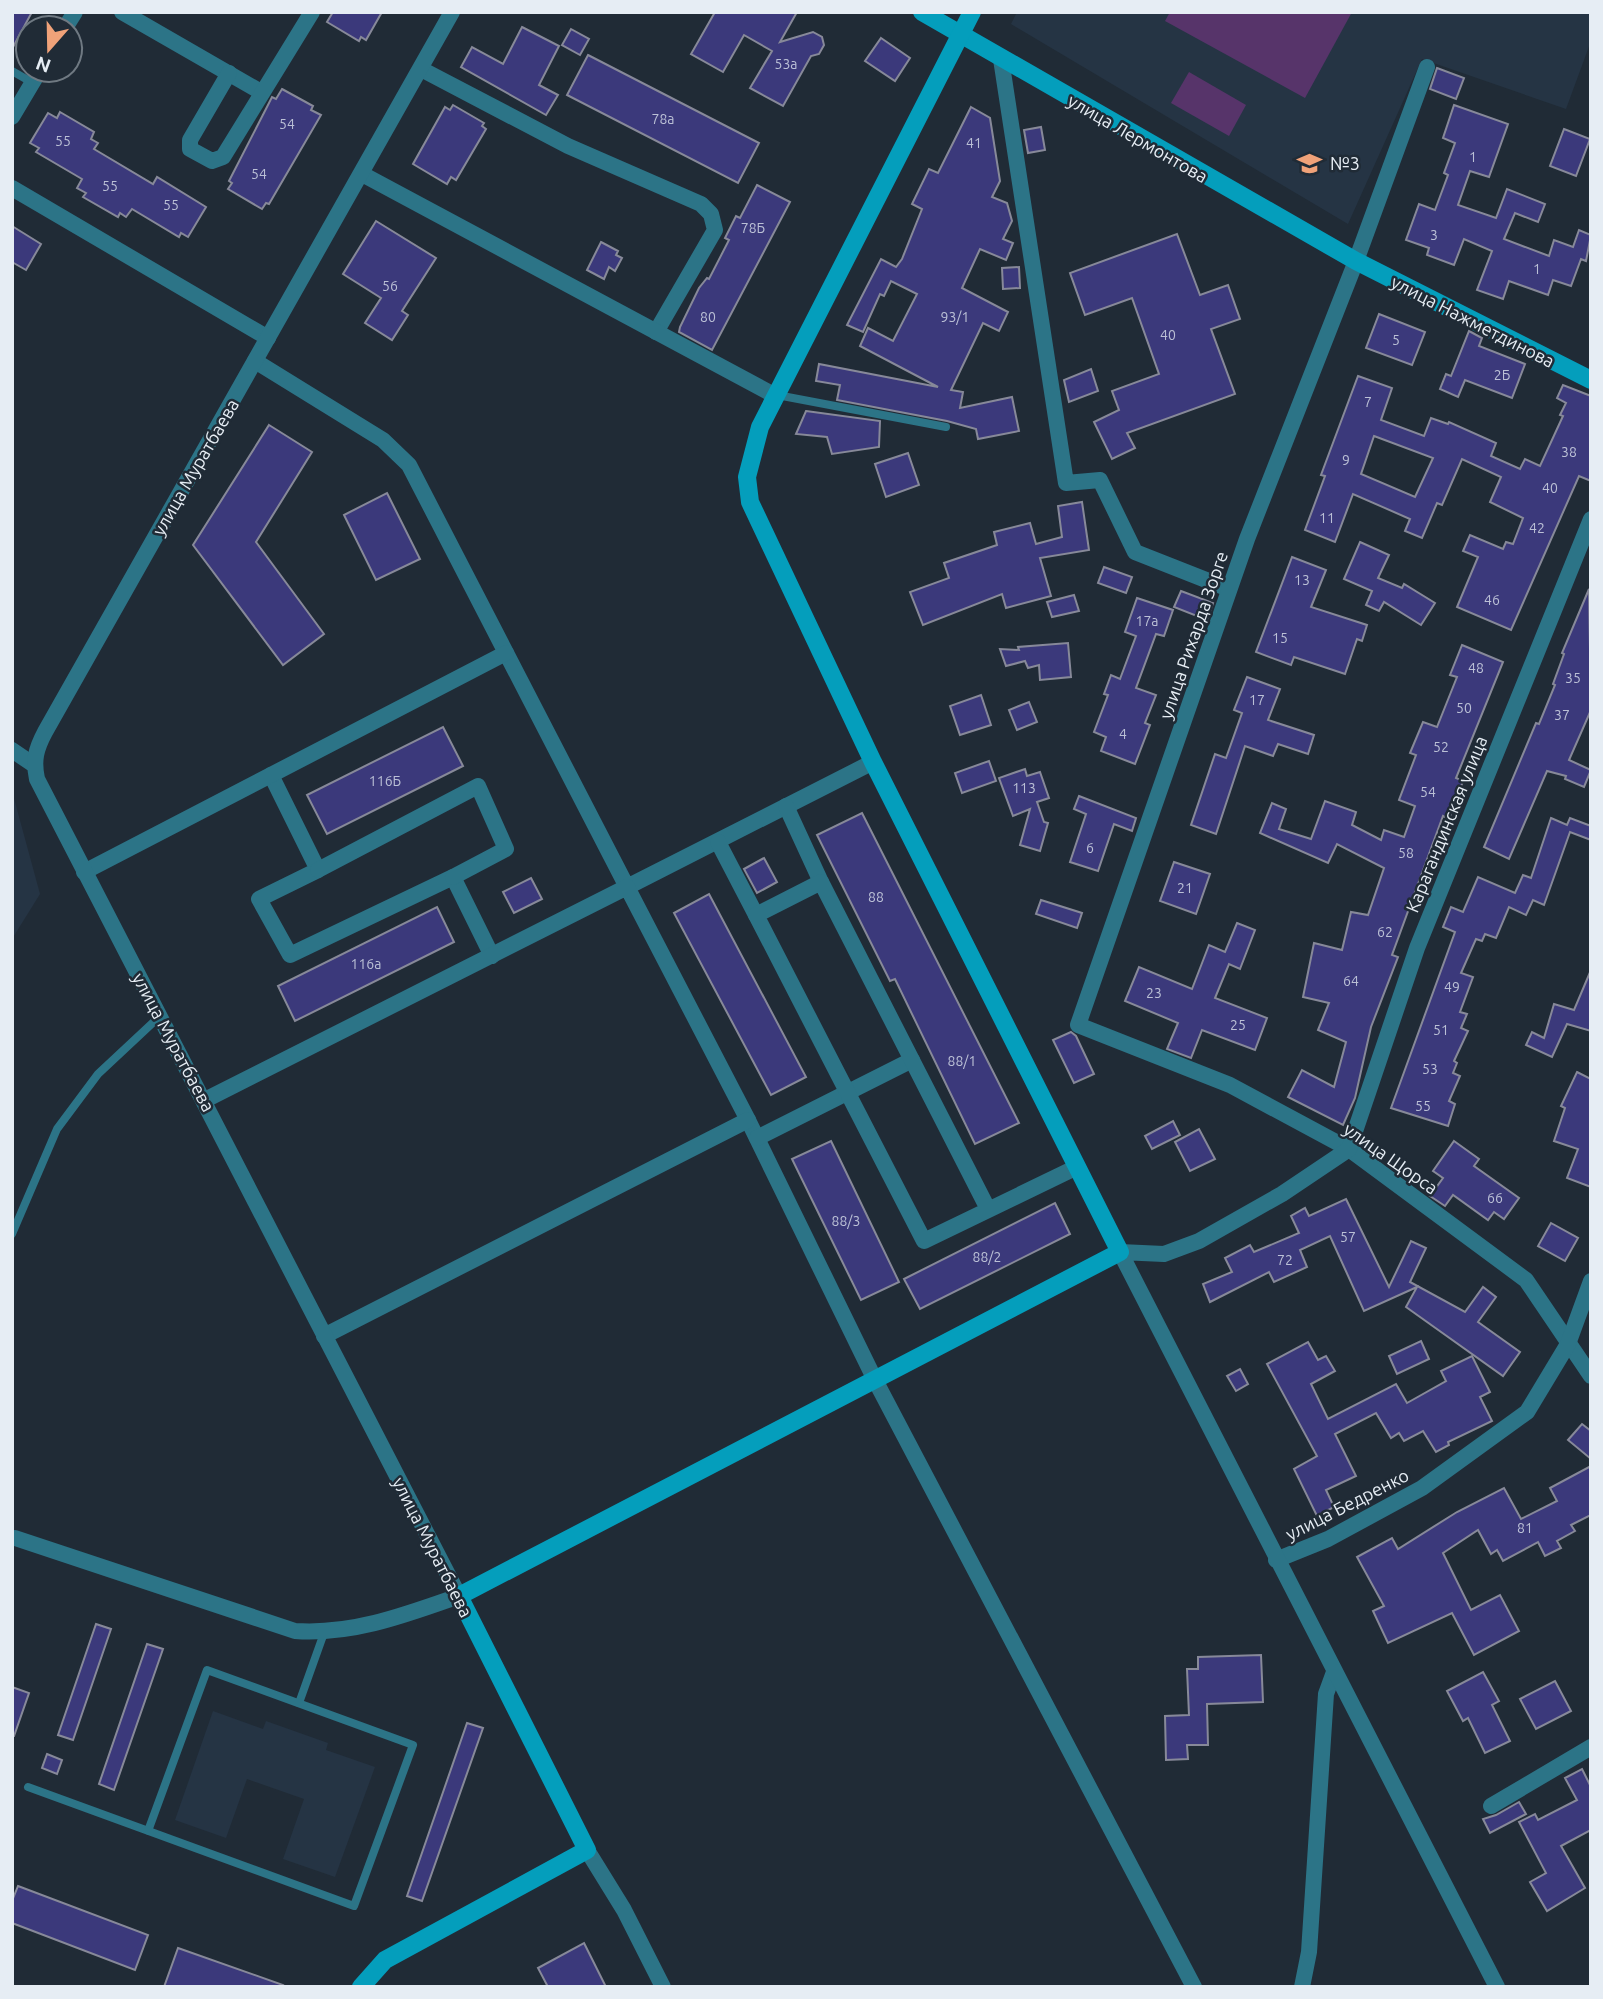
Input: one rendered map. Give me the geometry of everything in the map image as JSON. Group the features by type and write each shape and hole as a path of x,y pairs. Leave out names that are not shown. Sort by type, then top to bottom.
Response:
{"street":[{"path":"122,12 261,92"},
{"path":"229,73 190,140 190,149 212,161 223,158 312,12"},
{"name":"улица Муратбаева","path":"452,12 45,732 35,755 34,765 37,779 83,872 205,1100 587,1850"},
{"name":"улица Лермонтова","path":"922,12 1356,261"},
{"path":"972,12 774,395 751,452 747,477 750,502 873,762 1119,1252"},
{"path":"1000,59 1066,483 1100,480 1135,552 1229,589"},
{"name":"улица Рихарда Зорге","path":"1077,1025 1229,589 1356,261 1427,67"},
{"path":"421,69 568,146 701,204 711,215 715,230 656,332"},
{"path":"12,117 31,84"},
{"path":"362,174 774,395"},
{"path":"12,188 268,338"},
{"name":"улица Нажметдинова","path":"1356,261 1591,380"},
{"path":"255,361 383,440 401,454 748,1120 875,1380 1194,1987"},
{"name":"Карагандинская улица","path":"1349,1149 1417,948 1591,519"},
{"path":"83,872 506,653"},
{"path":"12,750 34,765"},
{"path":"205,1100 873,762"},
{"path":"271,775 318,870"},
{"path":"478,786 506,849 290,955 259,899 318,870 478,786"},
{"path":"786,806 821,882 988,1209"},
{"path":"718,842 923,1241 1077,1167"},
{"path":"453,877 492,956"},
{"path":"757,915 821,882"},
{"name":"улица Щорса","path":"1077,1025 1230,1085 1349,1149 1526,1280 1591,1376"},
{"path":"757,1138 912,1059"},
{"path":"324,1336 748,1120"},
{"path":"13,1540 295,1631 324,1633 371,1624 459,1596 1119,1252 1164,1254 1199,1241 1282,1194 1349,1149"},
{"name":"улица Бедренко","path":"1119,1252 1276,1560 1328,1539 1422,1488 1527,1412 1568,1344 1591,1281"},
{"path":"1276,1560 1492,1985"},
{"path":"1302,1987 1310,1940 1326,1695 1334,1672"},
{"path":"1491,1806 1591,1748"},
{"path":"361,1987 385,1960 587,1850 625,1910 663,1987"}],"lane":[{"path":"774,395 946,427"},
{"path":"12,1234 57,1129 98,1074 160,1016"},
{"path":"299,1703 324,1633"},
{"path":"28,1787 148,1831 354,1906 413,1745 207,1670 148,1831"}],"shaded area":[{"name":"№3","path":"1017,12 1591,12 1591,41 1566,109 1422,59 1348,224 1011,24"},
{"path":"1170,12 1352,12 1305,98 1165,21"},
{"path":"1189,72 1246,105 1229,136 1171,103"},
{"path":"12,791 40,894 12,939"},
{"path":"213,1711 263,1729 266,1721 328,1743 326,1750 375,1767 335,1877 283,1859 304,1799 247,1779 226,1838 175,1820"}],"building":[{"path":"12,12 32,12 14,14 12,49"},
{"path":"333,12 382,12 366,40 361,37 359,41 327,22"},
{"path":"715,12 797,12 780,42 813,32 822,37 824,45 819,54 811,56 783,106 750,88 772,51 744,35 723,72 691,54"},
{"path":"522,27 559,46 539,85 558,95 546,115 461,67 472,47 503,64"},
{"path":"571,29 589,39 580,55 562,45"},
{"path":"881,38 910,58 895,81 865,61"},
{"path":"588,55 759,143 738,183 567,95"},
{"path":"1437,68 1464,78 1456,99 1430,89"},
{"path":"282,89 313,106 311,110 321,115 269,204 266,203 262,209 228,189 232,183 229,181 272,97 276,99"},
{"path":"453,105 484,123 482,126 486,129 456,180 451,177 447,184 413,164 445,107 450,110"},
{"path":"1454,105 1508,124 1489,177 1470,171 1458,205 1496,218 1507,189 1545,204 1538,222 1515,213 1504,239 1549,256 1554,240 1573,247 1579,230 1591,235 1586,261 1581,259 1571,286 1553,280 1548,295 1509,281 1503,299 1477,290 1492,251 1464,239 1454,265 1427,255 1429,248 1406,240 1419,204 1435,210 1448,175 1444,173 1455,143 1443,138"},
{"path":"971,107 990,118 1000,181 992,197 1007,203 1012,221 1003,239 1013,243 1006,260 980,249 962,288 1008,312 999,331 983,323 951,390 963,392 960,408 1012,397 1019,431 978,439 976,429 837,400 840,385 816,381 819,364 938,387 860,346 868,328 893,341 917,294 891,281 884,296 880,294 863,332 847,325 881,259 896,267 902,259 922,209 912,204 929,169 938,173"},
{"path":"60,112 94,132 91,139 98,143 94,149 153,184 157,177 206,207 188,237 181,233 179,237 132,209 126,217 120,213 118,217 83,197 86,193 77,188 82,179 36,152 39,148 30,143 48,113 57,118"},
{"path":"1041,127 1045,150 1028,153 1024,130"},
{"path":"1564,129 1590,139 1576,176 1550,166"},
{"path":"757,185 790,202 712,350 679,332 680,327 699,288 709,279 729,240 725,238 736,216 740,218"},
{"path":"376,221 436,258 402,311 408,315 392,340 365,323 381,298 343,274"},
{"path":"12,226 41,244 26,270 12,262"},
{"path":"1177,234 1200,295 1228,285 1240,319 1211,329 1235,394 1127,433 1135,448 1112,459 1094,422 1119,410 1112,391 1159,374 1132,298 1085,315 1070,273"},
{"path":"601,242 618,251 616,255 622,258 615,271 609,267 604,279 587,270"},
{"path":"1019,267 1020,288 1003,289 1002,268"},
{"path":"1379,314 1425,332 1412,365 1366,348"},
{"path":"1469,331 1482,338 1479,346 1525,364 1512,398 1465,380 1458,397 1440,389 1446,374 1451,376"},
{"path":"1091,369 1098,391 1069,402 1064,380"},
{"path":"1358,376 1392,388 1381,420 1424,436 1431,418 1448,424 1449,422 1496,443 1491,456 1520,469 1525,459 1540,466 1563,416 1560,415 1566,403 1557,398 1563,385 1591,396 1591,481 1579,476 1511,630 1457,607 1478,557 1463,551 1470,535 1503,549 1506,542 1513,544 1523,518 1490,502 1501,477 1462,459 1442,505 1437,503 1422,538 1405,531 1410,519 1353,494 1335,542 1305,530 1325,476 1321,475","holes":["1374,436 1433,458 1415,497 1361,474"]},
{"path":"806,411 880,421 879,447 832,454 827,437 796,434"},
{"path":"269,425 312,452 256,542 324,634 283,665 193,545"},
{"path":"908,453 919,485 886,497 875,464"},
{"path":"387,493 420,559 376,580 344,515"},
{"path":"1082,502 1089,550 1040,558 1051,596 1006,608 1002,594 923,625 910,592 949,578 944,563 997,545 994,532 1030,523 1036,544 1062,537 1058,506"},
{"path":"1360,542 1389,555 1378,578 1402,588 1404,584 1435,603 1421,625 1384,602 1379,611 1366,605 1372,591 1344,579"},
{"path":"1292,557 1326,570 1311,607 1367,625 1362,641 1357,639 1345,674 1294,657 1291,665 1256,652"},
{"path":"1104,567 1132,577 1126,593 1098,583"},
{"path":"1589,589 1591,710 1569,760 1591,770 1584,787 1565,779 1566,776 1547,771 1509,859 1484,847 1536,723 1539,724 1555,685 1553,684 1564,654 1562,653"},
{"path":"1181,591 1213,603 1207,620 1174,607"},
{"path":"1074,595 1079,611 1052,617 1047,602"},
{"path":"1137,598 1173,610 1164,636 1156,634 1136,688 1156,695 1145,723 1150,725 1135,764 1101,751 1106,737 1094,732 1108,695 1104,694 1111,675 1120,679 1136,636 1125,632"},
{"path":"1068,643 1071,677 1040,680 1039,665 1028,668 1025,661 1006,666 1000,649 1019,650 1018,647"},
{"path":"1462,645 1503,662 1456,778 1463,781 1449,819 1443,816 1392,955 1398,957 1371,1027 1355,1098 1343,1125 1288,1097 1302,1070 1334,1087 1346,1042 1318,1030 1329,1003 1303,997 1314,943 1342,950 1351,912 1368,915 1384,868 1337,844 1328,863 1260,833 1272,803 1286,809 1279,829 1311,839 1325,801 1356,812 1352,825 1381,840 1384,830 1404,837 1415,806 1399,800 1416,755 1410,753 1423,722 1437,727 1457,677 1450,675"},
{"path":"1247,677 1280,689 1268,720 1314,735 1308,754 1278,744 1273,756 1245,746 1216,834 1191,825 1215,754 1226,758 1242,713 1234,710"},
{"path":"981,695 991,725 960,735 950,706"},
{"path":"1029,702 1037,722 1017,730 1009,710"},
{"path":"443,727 463,766 327,834 307,795"},
{"path":"989,761 996,781 962,793 955,773"},
{"path":"1025,769 1027,776 1040,772 1049,798 1037,802 1044,822 1048,823 1040,851 1020,845 1030,809 1013,816 999,778"},
{"path":"1079,796 1136,818 1132,831 1114,824 1098,871 1070,862 1086,814 1074,809"},
{"path":"862,813 1019,1123 975,1144 895,979 890,981 817,835"},
{"path":"1551,818 1567,825 1570,818 1591,826 1591,840 1570,832 1544,905 1533,900 1526,915 1509,907 1496,938 1485,934 1482,941 1476,939 1461,973 1473,977 1460,1012 1467,1014 1461,1028 1468,1031 1454,1061 1457,1063 1453,1073 1460,1076 1449,1101 1455,1104 1448,1126 1391,1108 1455,932 1443,927 1451,907 1463,912 1478,877 1515,893 1523,875 1531,878"},
{"path":"764,858 777,882 757,893 744,869"},
{"path":"1174,862 1210,874 1196,914 1160,901"},
{"path":"531,878 542,899 514,913 503,892"},
{"path":"709,894 806,1077 771,1095 674,913"},
{"path":"1041,900 1082,913 1077,928 1036,914"},
{"path":"437,907 454,942 295,1021 278,986"},
{"path":"1237,923 1255,930 1240,969 1229,964 1215,998 1267,1018 1255,1050 1202,1030 1191,1058 1167,1049 1178,1023 1125,1001 1139,967 1192,989 1209,945 1225,952"},
{"path":"1591,970 1591,1031 1567,1024 1552,1057 1526,1045 1532,1032 1544,1038 1554,1004 1574,1010"},
{"path":"1071,1032 1076,1036 1094,1074 1074,1083 1053,1040"},
{"path":"1577,1072 1591,1079 1591,1187 1567,1178 1578,1149 1554,1141 1565,1108 1561,1106"},
{"path":"1173,1121 1180,1135 1152,1149 1145,1136"},
{"path":"1199,1129 1215,1159 1190,1171 1175,1142"},
{"path":"831,1141 899,1282 861,1300 792,1159"},
{"path":"1454,1141 1479,1159 1474,1166 1519,1198 1504,1219 1494,1212 1488,1220 1453,1195 1445,1206 1430,1196 1443,1178 1433,1171"},
{"path":"1346,1199 1389,1287 1411,1241 1426,1248 1410,1282 1465,1312 1483,1287 1496,1297 1478,1322 1520,1352 1503,1376 1406,1307 1417,1287 1364,1311 1330,1236 1300,1250 1307,1267 1274,1282 1269,1272 1210,1302 1203,1284 1232,1272 1225,1258 1250,1245 1254,1252 1299,1233 1291,1216 1305,1208 1309,1216"},
{"path":"1055,1203 1070,1234 920,1309 904,1279"},
{"path":"1551,1223 1578,1238 1565,1261 1538,1246"},
{"path":"1421,1341 1429,1359 1397,1374 1389,1356"},
{"path":"1308,1342 1318,1360 1326,1356 1335,1371 1311,1384 1328,1419 1396,1384 1407,1403 1446,1381 1441,1371 1472,1356 1490,1392 1480,1397 1492,1421 1448,1442 1449,1445 1436,1452 1423,1431 1404,1441 1399,1433 1391,1438 1376,1413 1335,1434 1356,1476 1326,1490 1334,1507 1317,1516 1294,1469 1317,1456 1267,1364"},
{"path":"1240,1369 1248,1384 1236,1391 1227,1376"},
{"path":"1582,1424 1591,1431 1591,1459 1568,1440"},
{"path":"1591,1466 1591,1515 1571,1525 1575,1531 1557,1541 1561,1548 1545,1556 1538,1542 1503,1561 1497,1550 1491,1554 1478,1530 1443,1553 1471,1610 1500,1595 1519,1631 1474,1655 1452,1613 1388,1643 1373,1611 1384,1606 1357,1557 1392,1538 1398,1549 1457,1512 1504,1488 1521,1519 1557,1501 1550,1488"},
{"path":"96,1624 111,1629 73,1740 58,1735"},
{"path":"147,1644 163,1649 114,1790 99,1784"},
{"path":"1261,1655 1263,1702 1207,1704 1208,1745 1187,1745 1188,1759 1166,1760 1165,1716 1189,1715 1187,1669 1198,1669 1198,1657"},
{"path":"1483,1672 1499,1701 1492,1705 1510,1741 1485,1753 1468,1718 1463,1721 1447,1691"},
{"path":"1555,1681 1571,1711 1536,1729 1520,1699"},
{"path":"12,1687 29,1693 14,1736 12,1736"},
{"path":"467,1723 483,1728 422,1901 407,1896"},
{"path":"47,1754 62,1760 57,1774 42,1768"},
{"path":"1582,1769 1591,1787 1591,1830 1561,1846 1585,1888 1547,1911 1530,1882 1546,1873 1519,1822 1535,1814 1538,1820 1577,1800 1565,1778"},
{"path":"1519,1802 1526,1814 1490,1833 1483,1819"},
{"path":"18,1886 148,1935 135,1970 12,1923 12,1901"},
{"path":"584,1943 606,1987 548,1987 538,1968"},
{"path":"178,1948 283,1985 164,1987"}],"place":[{"name":"№3","path":"1310,163"}]}
